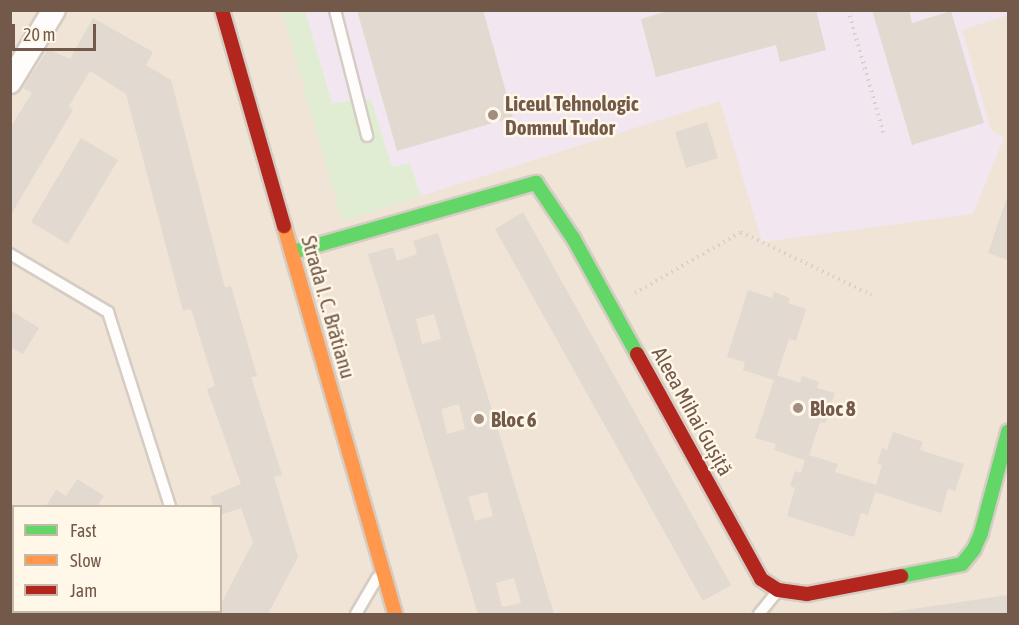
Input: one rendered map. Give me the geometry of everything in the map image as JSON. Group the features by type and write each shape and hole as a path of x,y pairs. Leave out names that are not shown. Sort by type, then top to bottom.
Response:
{"street":[{"path":"10,82 54,10"},
{"name":"Strada I. C. Brătianu","path":"222,10 395,615"},
{"name":"Aleea Mihai Gușiță","path":"293,252 536,183 573,238 761,579 778,590"},
{"path":"778,590 808,599 962,564 974,549 981,533 1008,432"}],"lane":[{"path":"335,10 367,136"},
{"path":"10,254 108,312 169,505"},
{"path":"356,615 381,569"},
{"path":"759,615 778,590"}],"path":[{"path":"848,10 884,135"},
{"path":"611,307 741,232 872,295"}],"shaded area":[{"path":"10,11 1008,11 1008,614 11,614"},
{"name":"Liceul Tehnologic Domnul Tudor","path":"282,11 1008,11 1008,15 962,30 991,130 1004,138 973,214 762,242 720,101 342,221"}],"green space":[{"path":"282,11 305,11 332,103 371,99 392,167 410,163 421,196 342,221"}],"building":[{"path":"357,10 483,10 513,117 397,151"},
{"path":"671,10 816,10 826,50 780,62 776,45 656,77 641,19"},
{"path":"872,10 909,10 912,23 951,11 984,123 912,145"},
{"path":"93,18 153,52 146,65 171,80 225,288 231,286 257,376 251,377 282,475 274,477 298,557 268,614 216,614 222,613 222,602 253,542 241,508 222,514 222,505 214,505 210,497 241,484 207,389 215,386 191,309 183,311 126,94 90,71 69,106 73,110 10,216 10,128 32,93 23,88 48,49 70,59"},
{"path":"707,122 718,158 686,168 675,132"},
{"path":"81,138 118,160 68,244 31,222"},
{"path":"1008,195 1008,260 988,253"},
{"path":"523,212 731,585 703,601 495,229"},
{"name":"Bloc 6","path":"438,233 554,614 478,614 368,254 393,247 397,261 417,254 413,241","holes":["434,314 441,339 422,344 416,319","459,404 465,429 447,434 441,409","487,492 493,516 475,521 468,497","514,578 521,603 502,607 496,583"]},
{"name":"Bloc 8","path":"748,290 772,298 774,292 790,298 788,303 806,309 796,341 789,339 777,375 800,383 802,376 819,382 817,388 835,393 825,423 820,422 809,455 838,464 835,472 876,485 882,465 877,464 882,448 887,450 893,432 923,442 920,450 964,464 955,491 948,489 941,513 875,492 868,515 861,513 854,537 787,516 795,488 790,486 795,471 801,473 805,460 774,450 776,444 755,438 774,380 743,370 745,362 727,357"},
{"path":"10,310 39,328 23,354 10,347"},
{"path":"77,479 104,496 98,505 47,505 56,490 66,496"},
{"path":"10,536 12,537 12,594 10,594"},
{"path":"1008,595 1008,614 886,613"},
{"path":"78,613 127,613 78,614"}],"traffic: fast":[{"path":"293,252 536,183 573,238 637,354"},
{"path":"901,576 962,564 974,549 981,533 1008,432"}],"traffic: slow":[{"path":"284,226 395,614"}],"traffic: jam":[{"path":"222,10 284,226"},
{"path":"637,354 761,579 778,590 807,594 901,576"}],"place":[{"name":"Liceul Tehnologic Domnul Tudor","path":"493,115"},
{"name":"Bloc 8","path":"798,408"},
{"name":"Bloc 6","path":"479,419"}]}
